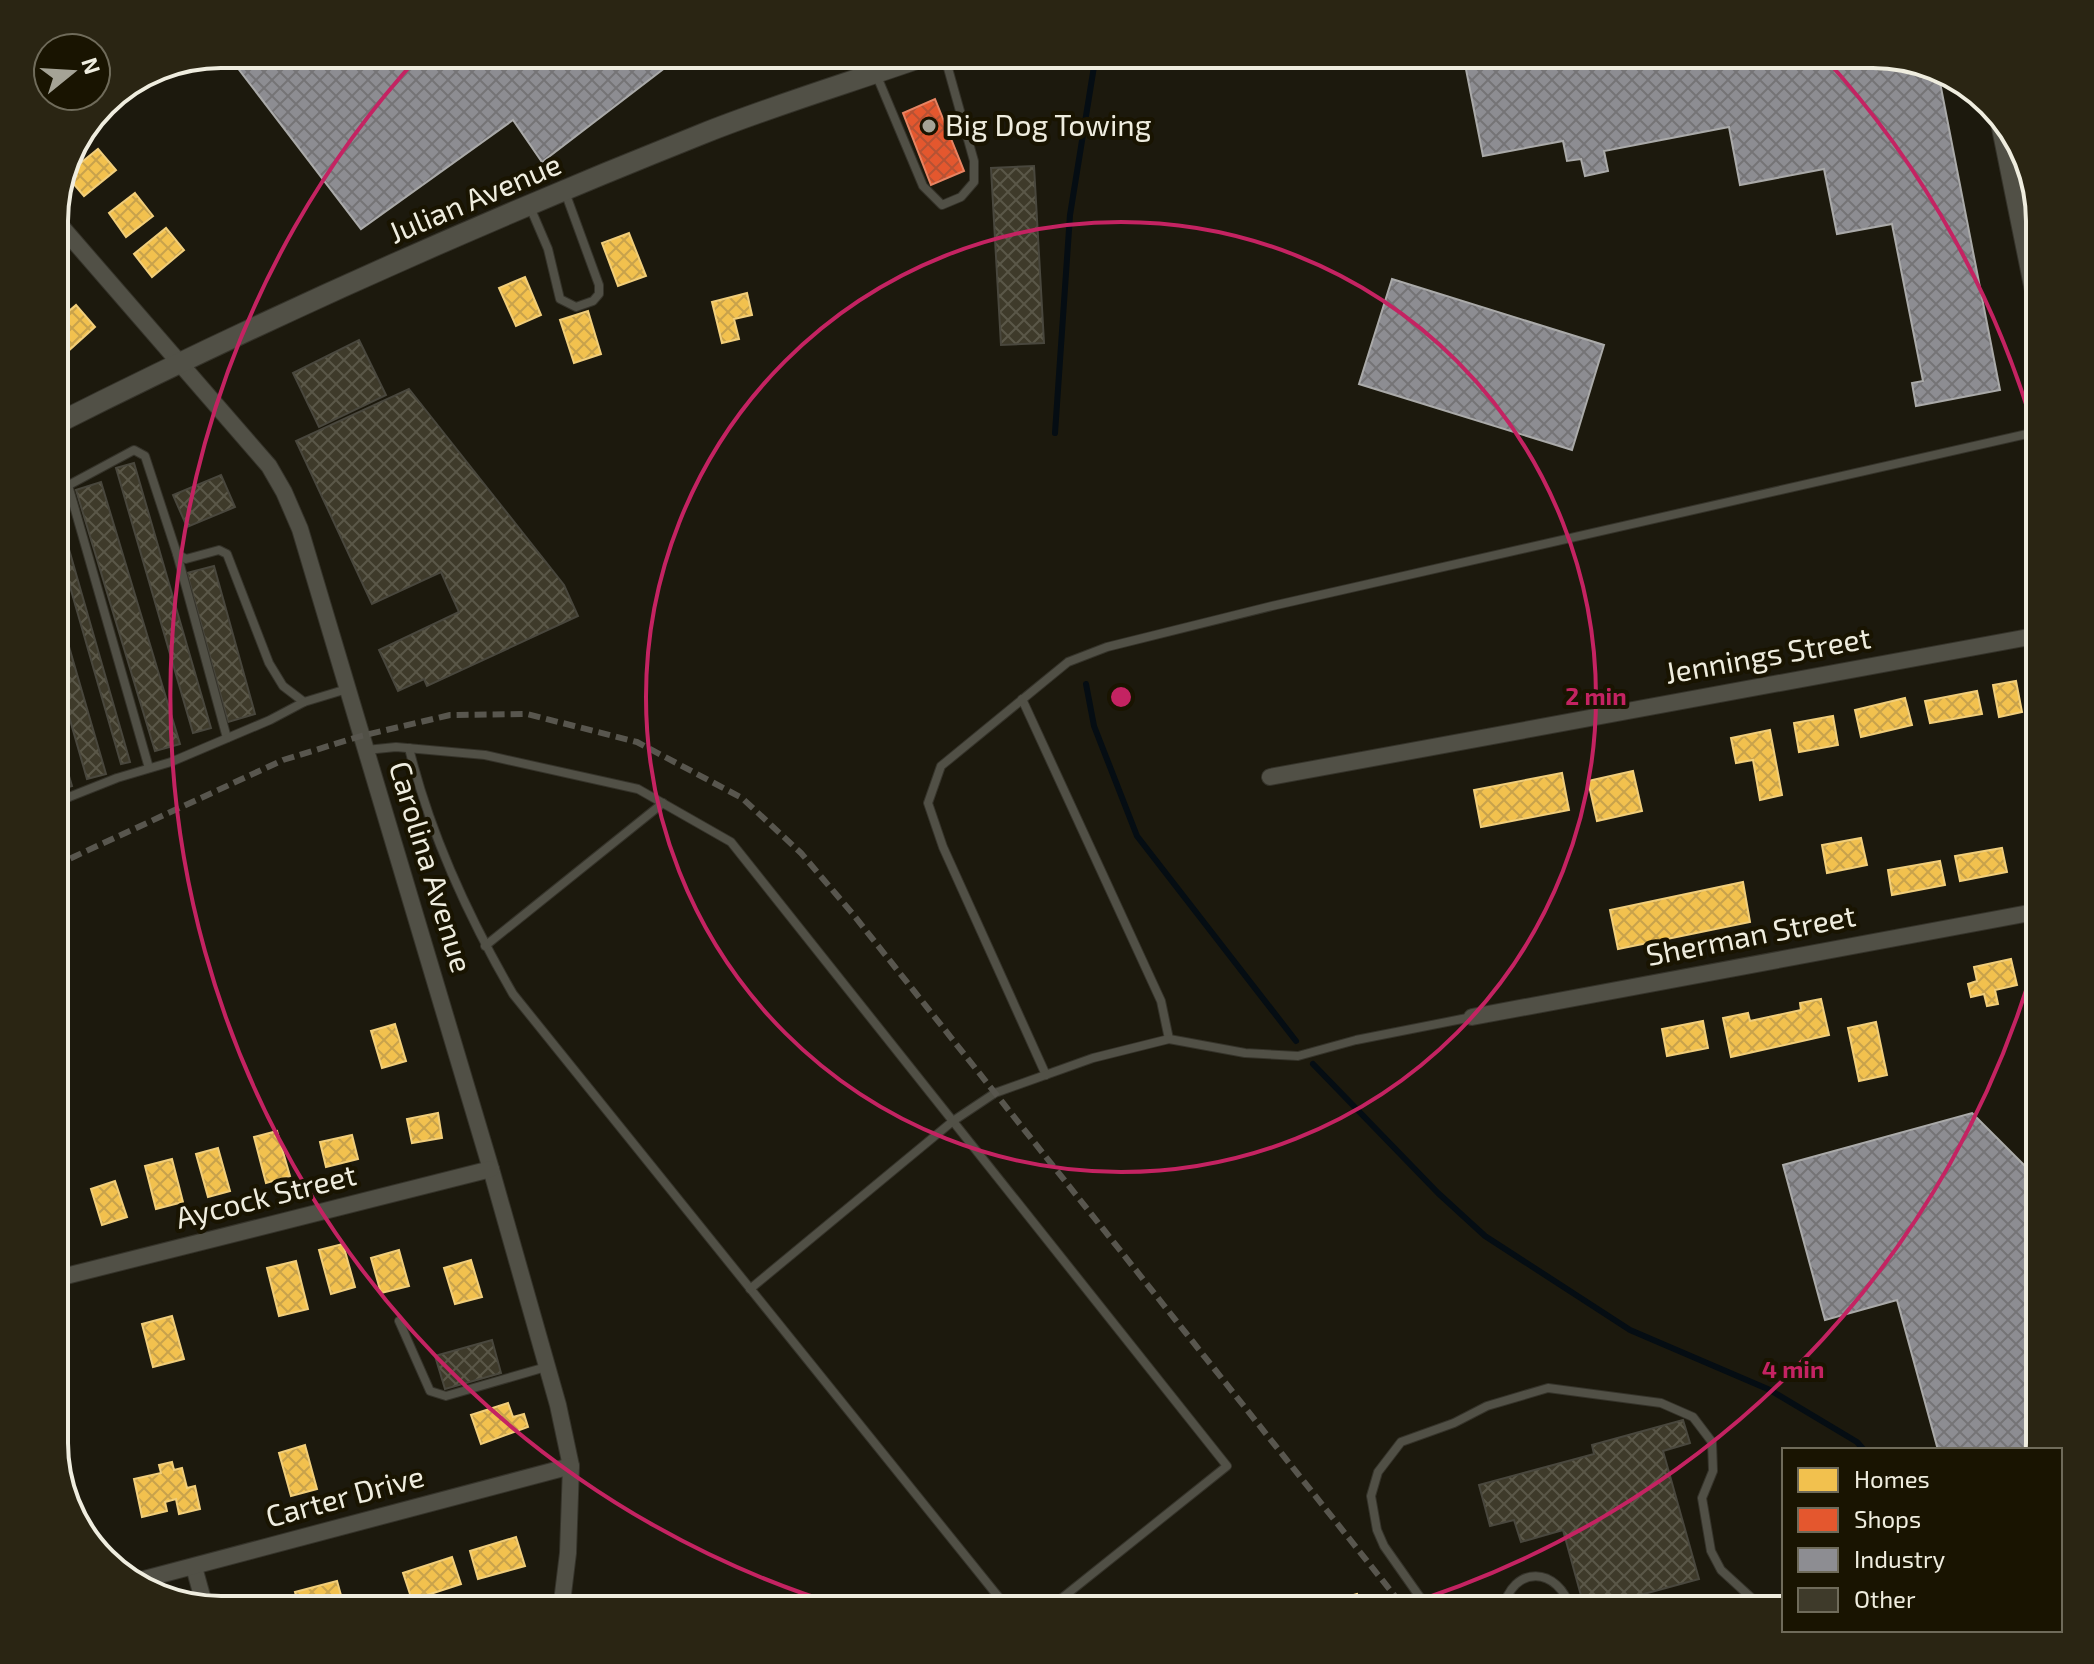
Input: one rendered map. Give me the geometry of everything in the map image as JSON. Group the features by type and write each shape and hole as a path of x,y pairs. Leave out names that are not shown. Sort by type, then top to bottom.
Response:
{"street":[{"name":"Julian Avenue","path":"68,418 178,363 565,192 704,133 890,68"},
{"path":"2005,143 2026,246"},
{"name":"Carolina Avenue","path":"68,234 269,466 300,529 491,1169 558,1405 571,1466 568,1553 563,1596"},
{"name":"Jennings Street","path":"1270,777 2026,638"},
{"name":"Sherman Street","path":"1472,1017 2026,914"},
{"name":"Aycock Street","path":"68,1275 491,1169"},
{"name":"Carter Drive","path":"149,1578 571,1466"},
{"path":"194,1567 202,1595"}],"lane":[{"path":"876,73 923,186 942,205 961,197 974,182 974,161 948,68"},
{"path":"530,207 548,249 560,299 576,307 593,301 599,294 599,285 565,192"},
{"path":"1046,1075 943,847 928,803 941,766 1068,662 1107,647 1287,603 2026,434"},
{"path":"149,768 68,485 134,450 145,456 177,554 227,738"},
{"path":"177,554 186,559 219,550 227,554 269,663 283,686 304,702"},
{"path":"68,797 227,738 304,702 347,689"},
{"path":"1022,699 1161,1001 1169,1039"},
{"path":"366,750 409,748 485,755 638,789 731,842 1227,1466 1064,1596"},
{"path":"409,748 419,790 485,946 513,994 998,1596"},
{"path":"485,946 663,803"},
{"path":"750,1289 953,1121 995,1093 1093,1058 1169,1039 1245,1053 1298,1056 1356,1040 1472,1017"},
{"path":"399,1321 430,1391 438,1394 446,1396 546,1367"},
{"path":"1419,1596 1384,1546 1377,1530 1371,1496 1378,1472 1401,1442 1454,1423 1487,1406 1548,1388 1661,1403 1693,1417 1712,1442 1713,1471 1702,1498 1711,1551 1721,1570 1749,1596"},
{"path":"1508,1596 1521,1580 1538,1574 1553,1579 1566,1596"}],"building: Homes":[{"path":"98,149 116,170 84,196 73,183 79,164"},
{"path":"135,193 153,216 126,237 109,213"},
{"path":"166,228 184,250 152,277 134,254"},
{"path":"629,233 646,276 618,286 602,243"},
{"path":"525,277 541,315 516,326 499,288"},
{"path":"747,293 752,315 734,319 739,339 722,343 712,302"},
{"path":"76,305 95,327 68,351 68,312"},
{"path":"588,311 601,354 574,363 560,320"},
{"path":"2016,681 2022,712 1999,717 1993,685"},
{"path":"1977,691 1982,714 1930,723 1925,701"},
{"path":"1905,698 1912,725 1861,737 1855,710"},
{"path":"1833,716 1838,745 1799,752 1794,723"},
{"path":"1770,730 1782,795 1760,800 1753,760 1736,763 1731,738"},
{"path":"1633,771 1642,811 1597,821 1588,781"},
{"path":"1562,773 1569,810 1481,827 1474,790"},
{"path":"1861,838 1867,865 1827,873 1822,845"},
{"path":"2002,848 2007,872 1960,881 1955,856"},
{"path":"1940,861 1945,885 1892,895 1888,870"},
{"path":"1743,882 1750,922 1618,949 1610,910"},
{"path":"2011,959 2017,985 1995,990 1998,1004 1987,1006 1984,994 1971,997 1968,984 1977,981 1974,967"},
{"path":"1821,999 1829,1035 1731,1057 1723,1018 1748,1013 1750,1021 1801,1010 1800,1003"},
{"path":"1703,1021 1708,1048 1667,1056 1662,1029"},
{"path":"1876,1022 1887,1075 1859,1081 1848,1028"},
{"path":"395,1024 406,1061 382,1068 371,1031"},
{"path":"438,1113 442,1138 412,1143 407,1119"},
{"path":"277,1131 290,1176 266,1183 254,1137"},
{"path":"352,1135 358,1159 326,1167 320,1142"},
{"path":"218,1148 230,1191 208,1197 196,1154"},
{"path":"172,1159 183,1202 156,1209 145,1166"},
{"path":"115,1181 127,1217 102,1225 91,1189"},
{"path":"343,1244 355,1287 331,1294 319,1250"},
{"path":"399,1250 409,1286 381,1293 371,1258"},
{"path":"471,1260 482,1297 455,1304 444,1268"},
{"path":"296,1261 308,1309 279,1316 267,1268"},
{"path":"172,1316 184,1359 153,1367 142,1324"},
{"path":"508,1403 513,1417 524,1414 528,1427 481,1444 471,1415"},
{"path":"305,1445 317,1489 291,1496 279,1453"},
{"path":"172,1462 174,1470 182,1468 187,1488 195,1486 200,1509 179,1514 176,1499 165,1502 167,1511 142,1517 134,1479 161,1473 159,1465"},
{"path":"516,1537 525,1566 478,1579 470,1551"},
{"path":"452,1557 461,1584 424,1596 411,1596 403,1573"},
{"path":"337,1581 341,1596 296,1596 295,1592"}],"building: Shops":[{"path":"935,99 964,171 931,185 903,113"}],"building: Industry":[{"path":"238,68 665,68 542,162 513,120 361,229"},
{"path":"1466,68 1883,68 1913,73 1940,84 2000,390 1916,406 1912,383 1923,381 1892,224 1837,234 1824,169 1740,185 1729,127 1604,151 1608,171 1585,176 1581,159 1567,161 1563,141 1483,156"},
{"path":"1392,279 1604,345 1572,450 1359,384"},
{"path":"1972,1113 2026,1167 2026,1448 1937,1448 1897,1300 1825,1320 1783,1165"}],"building: Other":[{"path":"1034,166 1044,343 1001,345 991,168"},
{"path":"359,340 386,395 319,427 293,373"},
{"path":"409,389 564,585 578,616 427,686 424,679 398,691 379,650 459,612 441,572 372,604 296,441"},
{"path":"134,463 211,728 193,733 116,468"},
{"path":"221,475 235,507 187,527 173,495"},
{"path":"101,482 180,744 155,751 76,490"},
{"path":"68,546 130,762 121,764 68,580"},
{"path":"214,566 255,714 228,722 187,573"},
{"path":"68,643 106,774 87,779 68,713"},
{"path":"492,1340 501,1373 445,1389 435,1356"},
{"path":"1683,1420 1690,1443 1663,1451 1699,1579 1636,1596 1581,1596 1563,1530 1521,1542 1514,1520 1490,1526 1479,1485 1594,1454 1592,1445"}],"waterway":[{"path":"1055,433 1070,215 1094,68"},
{"path":"1086,684 1094,726 1137,836 1296,1041"},
{"path":"1313,1064 1438,1193 1485,1236 1630,1330 1770,1390 1862,1448"}],"railway":[{"path":"68,860 283,760 361,736 450,715 527,714 637,742 742,798 801,853 852,913 1395,1596"}],"place":[{"name":"Big Dog Towing","path":"929,126"}]}
